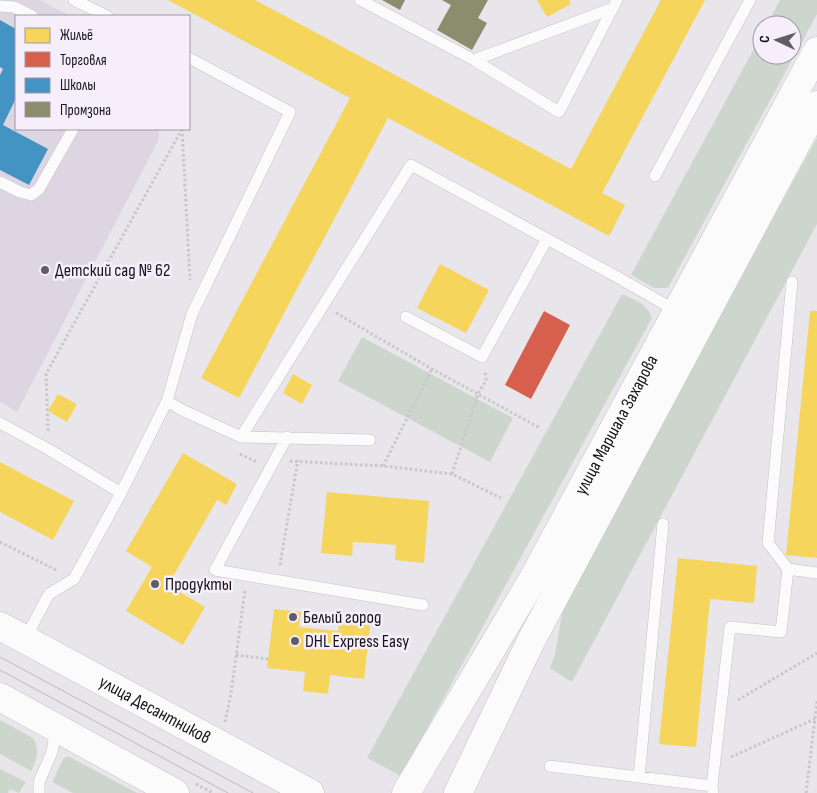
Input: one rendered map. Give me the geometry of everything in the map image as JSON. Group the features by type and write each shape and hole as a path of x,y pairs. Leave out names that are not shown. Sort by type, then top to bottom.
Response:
{"street":[{"name":"улица Маршала Захарова","path":"406,793 688,317 808,104 817,51"},
{"name":"улица Маршала Захарова","path":"458,793 688,317"},
{"name":"улица Десантников","path":"0,626 310,793"},
{"path":"0,697 175,793"}],"lane":[{"path":"74,0 105,15"},
{"path":"360,0 474,60 559,112 615,4"},
{"path":"655,176 750,0"},
{"path":"474,60 615,4"},
{"path":"0,6 14,7 30,15"},
{"path":"25,639 49,594 74,579 167,401 192,314 290,112 190,59"},
{"path":"0,182 31,195 39,189 72,130"},
{"path":"242,437 411,165 688,317"},
{"path":"406,317 482,358 547,239"},
{"path":"550,766 639,777 713,789 730,627 781,632 788,569 768,543 792,282"},
{"path":"167,401 182,410 242,437 370,440"},
{"path":"0,423 121,492"},
{"path":"287,437 215,570 423,605"},
{"path":"639,777 663,524"},
{"path":"788,569 817,573"},
{"path":"34,793 39,787 52,752 56,728"}],"path":[{"path":"48,449 46,374 181,130"},
{"path":"182,130 192,314"},
{"path":"334,312 432,369 540,428"},
{"path":"383,466 432,369"},
{"path":"452,474 478,394 486,380"},
{"path":"298,461 383,466 452,474 501,498"},
{"path":"0,542 74,579"},
{"path":"733,704 817,654"},
{"path":"236,655 268,659"},
{"path":"225,725 231,694"},
{"path":"806,793 817,701"},
{"path":"727,759 815,719"}],"shaded area":[{"name":"Детский сад № 62","path":"0,0 39,0 69,15 15,15 15,130 159,130 159,139 17,412 0,402"},
{"path":"780,0 817,0 817,14 802,42 802,15 772,15"},
{"path":"752,52 752,65 789,65 668,288 654,288 631,275"},
{"path":"817,138 817,224 572,682 550,668 555,654 564,602"},
{"path":"622,294 644,306 652,318 401,776 367,758"},
{"path":"362,337 513,418 490,462 338,381"},
{"path":"0,720 33,738 37,755 31,771 0,754"},
{"path":"68,756 137,793 73,793 52,782 63,759"},
{"path":"0,769 26,782 19,793 10,789 8,793 0,793"}],"building: Жильё":[{"path":"168,0 255,0 571,169 661,0 705,0 602,193 625,205 609,236 388,118 239,398 201,378 350,98"},
{"path":"537,0 569,0 571,4 547,17"},
{"path":"440,264 489,290 466,333 417,308"},
{"path":"810,311 817,311 817,558 786,555"},
{"path":"293,374 312,385 302,404 283,393"},
{"path":"58,394 77,404 67,422 48,411"},
{"path":"183,453 237,484 226,505 217,500 168,585 205,607 183,645 126,611 152,567 126,551"},
{"path":"0,462 74,501 53,540 0,512"},
{"path":"327,492 429,501 424,563 395,560 396,545 353,542 352,556 321,553"},
{"path":"678,558 757,566 754,603 710,599 696,747 659,744"},
{"path":"274,609 301,612 299,627 338,631 340,616 371,619 364,679 330,675 328,694 303,691 305,672 267,668"}],"building: Торговля":[{"path":"544,311 570,325 531,399 505,385"}],"building: Школы":[{"path":"0,20 15,28 15,100 3,125 48,149 29,185 0,170 0,75 3,69 0,67"}],"building: Промзона":[{"path":"382,0 405,0 400,10"},
{"path":"442,0 488,0 478,18 487,23 472,50 437,30 451,5"}],"tram line":[{"path":"0,657 253,793"},
{"path":"0,670 228,793"}],"place":[{"name":"Детский сад № 62","path":"45,270"},
{"name":"Продукты","path":"155,584"},
{"name":"Белый город","path":"293,617"},
{"name":"DHL Express Easy","path":"295,641"}]}
